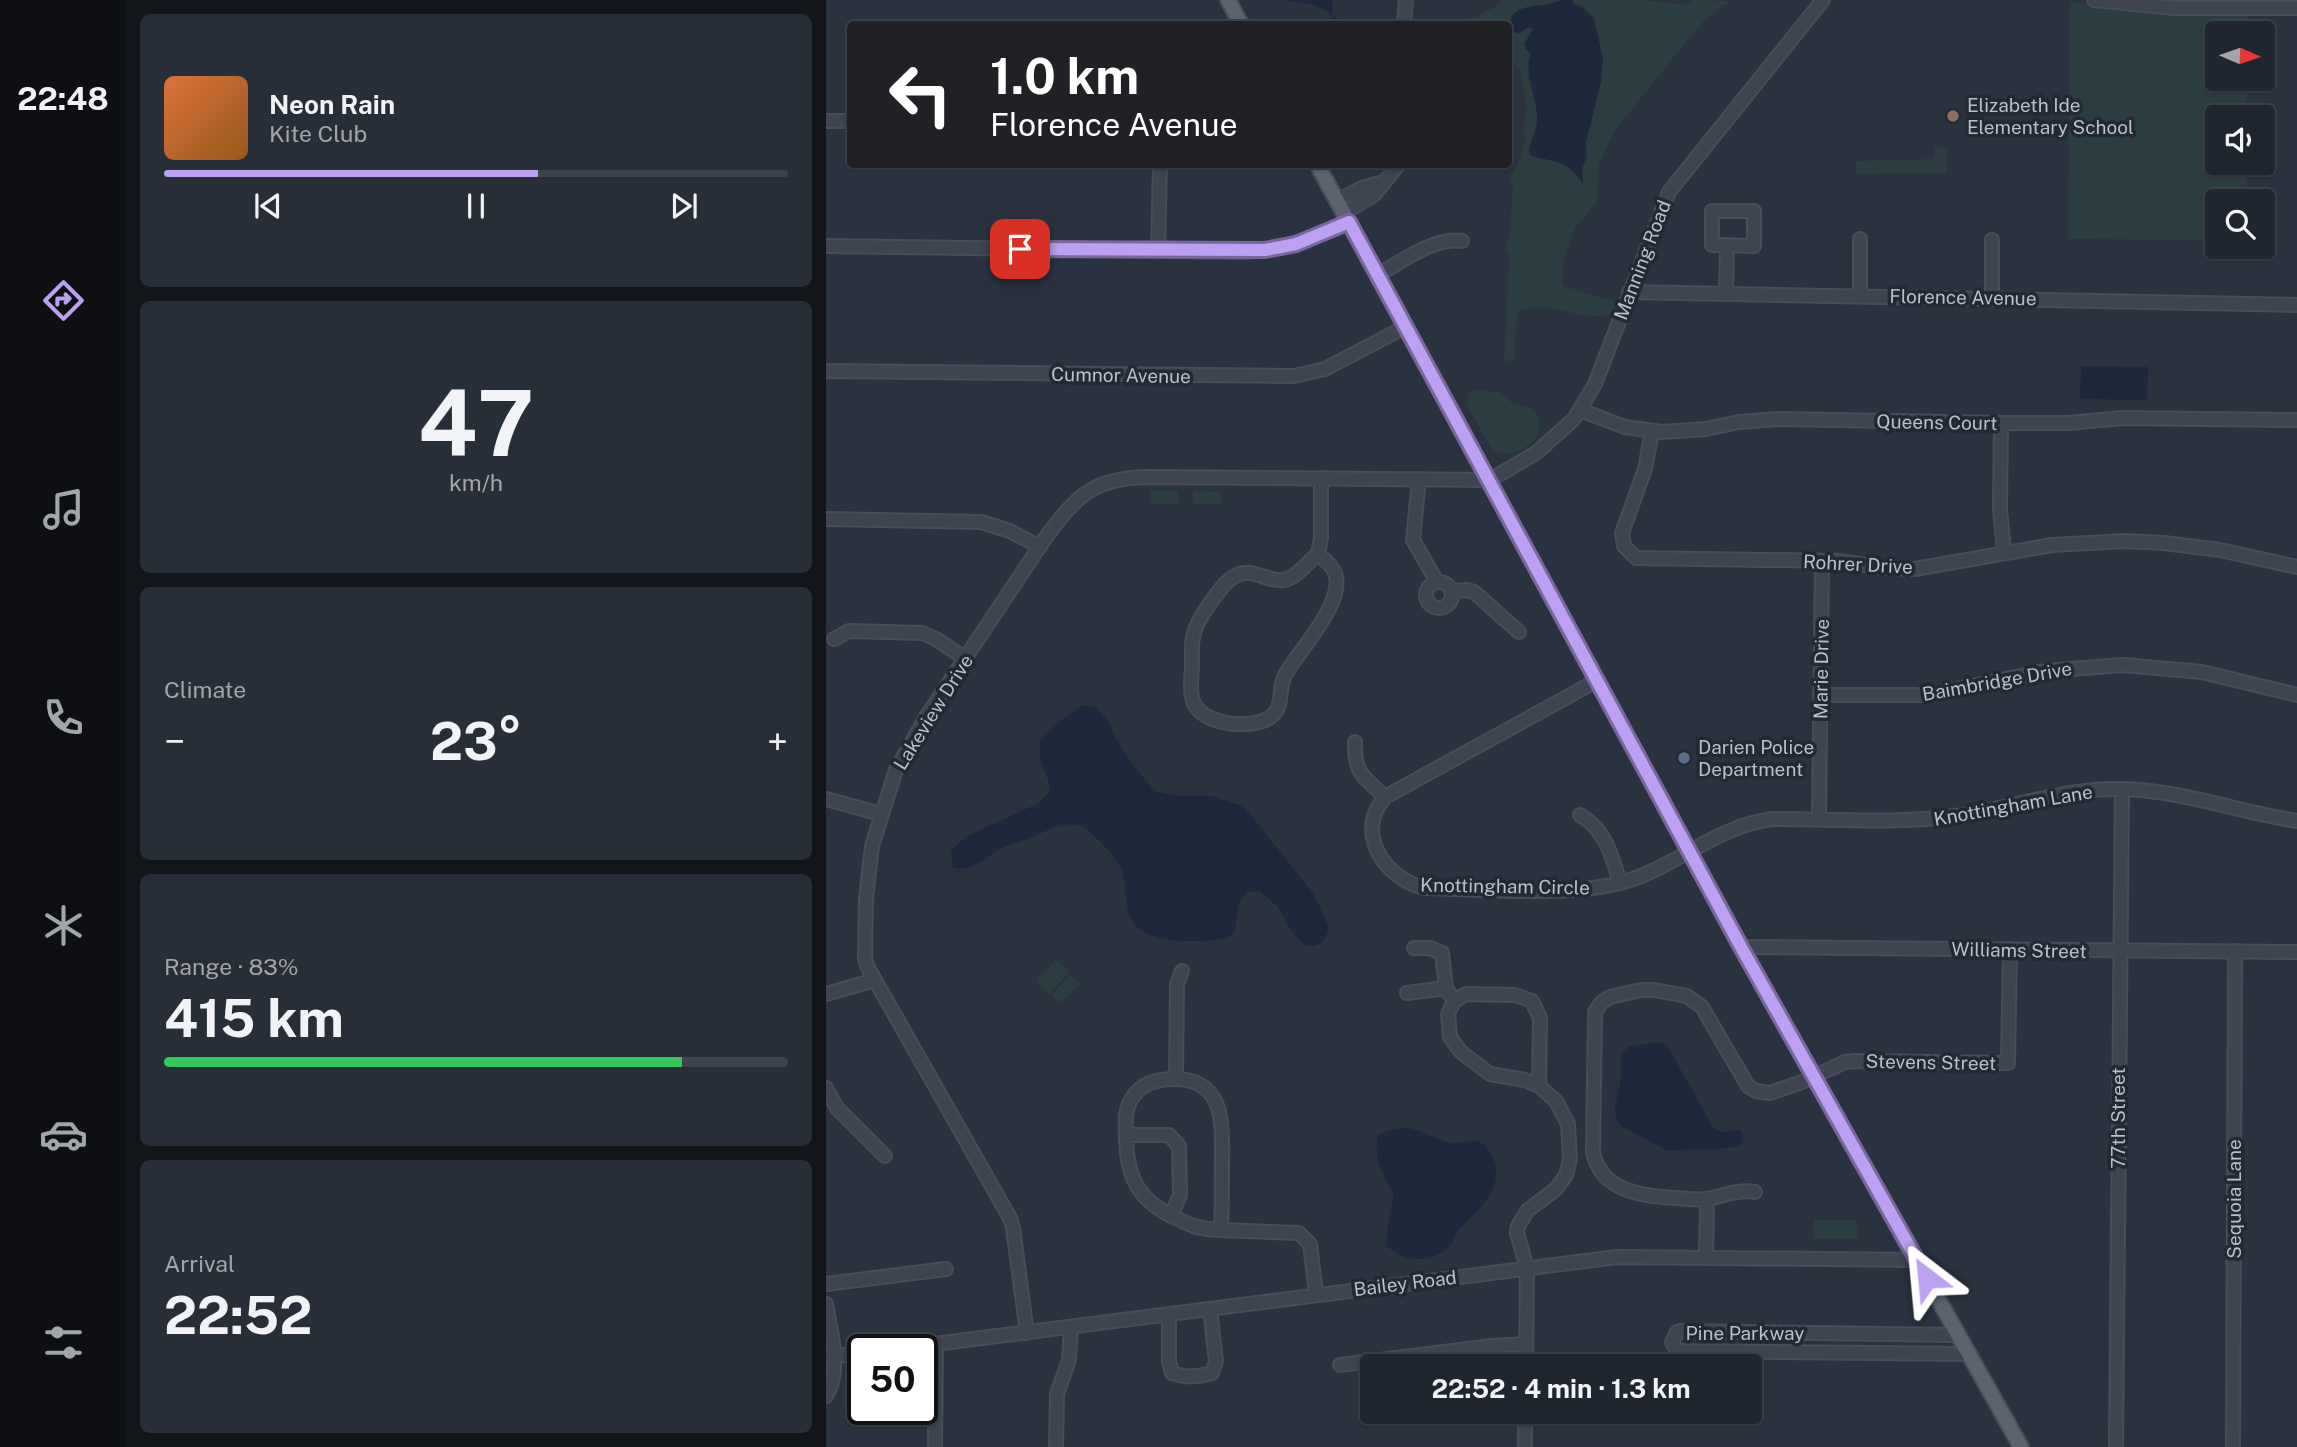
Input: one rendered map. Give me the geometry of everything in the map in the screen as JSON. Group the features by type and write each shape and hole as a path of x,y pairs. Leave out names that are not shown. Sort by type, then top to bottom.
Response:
{"main road":[{"path":"1228,0 1239,21"},
{"path":"1319,168 1741,947 2021,1447"}],"street":[{"path":"1404,21 1406,0"},
{"name":"Manning Road","path":"1490,480 1544,447 1567,427 1580,410 1605,360 1669,191 1823,0"},
{"path":"2094,0 2175,8 2297,8"},
{"path":"826,121 847,121"},
{"path":"1158,251 1160,168"},
{"path":"826,246 1265,250 1296,244 1374,195 1394,168"},
{"path":"1377,275 1436,243 1451,239 1462,241"},
{"path":"1860,239 1860,295"},
{"path":"1992,240 1992,297"},
{"path":"1726,293 1727,245"},
{"name":"Florence Avenue","path":"1629,292 2297,305"},
{"name":"Cumnor Avenue","path":"826,371 1284,377 1325,369 1405,327"},
{"name":"Queens Court","path":"1580,410 1612,423 1652,431 1706,429 1739,422 1778,419 2001,424 2069,423 2123,418 2297,420"},
{"path":"2001,424 2000,509 2004,551"},
{"name":"Rohrer Drive","path":"1652,431 1645,469 1622,533 1624,546 1631,555 1643,559 1822,561 1915,569 2004,551 2090,542 2164,543 2237,553 2297,567"},
{"name":"Lakeview Drive","path":"1027,1333 1010,1218 864,958 866,898 872,846 891,783 911,742 1040,547 1071,505 1106,481 1145,477 1490,480"},
{"path":"1318,554 1335,573 1336,594 1284,676 1279,706 1275,712 1263,721 1250,724 1222,722 1206,716 1197,708 1192,693 1193,636 1201,618 1226,582 1236,576 1252,572 1285,579 1296,574 1318,554 1321,537 1321,478"},
{"path":"1419,479 1413,540 1437,582 1446,584 1451,591 1451,600 1446,607 1438,609 1430,606 1426,599 1426,590 1437,582"},
{"path":"826,519 981,522 1010,531 1040,547"},
{"name":"Marie Drive","path":"1819,819 1822,561"},
{"path":"1451,591 1474,592 1519,632"},
{"path":"834,639 849,631 922,633 966,659"},
{"name":"Baimbridge Drive","path":"1820,695 1928,695 2045,671 2123,665 2202,672 2297,695"},
{"path":"1355,742 1354,763 1362,775 1385,797 1598,680"},
{"name":"Knottingham Lane","path":"1690,851 1735,828 1773,819 1940,818 2055,795 2122,789 2187,796 2297,821"},
{"name":"77th Street","path":"2116,1447 2122,789"},
{"name":"Knottingham Circle","path":"1385,797 1373,818 1373,838 1391,873 1412,886 1565,890 1620,883 1657,869 1690,851"},
{"path":"826,799 881,814"},
{"path":"1580,815 1594,823 1611,853 1620,883"},
{"name":"Williams Street","path":"1741,947 2297,952"},
{"path":"1414,948 1430,948 1442,953 1446,988 1454,1001"},
{"name":"Stevens Street","path":"1707,1199 1647,1197 1616,1185 1595,1165 1594,1036 1595,1012 1601,1003 1610,997 1654,990 1696,1000 1748,1086 1760,1093 1784,1089 1845,1062 2008,1063 2010,949"},
{"name":"Sequoia Lane","path":"2232,1447 2235,951"},
{"path":"1176,1079 1177,984 1182,971"},
{"path":"826,994 875,980"},
{"path":"1407,993 1446,988"},
{"path":"1526,1354 1527,1268 1517,1233 1521,1219 1528,1210 1561,1182 1570,1159 1570,1133 1565,1116 1556,1101 1539,1086 1525,1080 1490,1073 1461,1052 1454,1044 1448,1029 1448,1010 1454,1001 1466,995 1515,995 1532,1001 1540,1018 1539,1086"},
{"path":"1220,1230 1221,1112 1206,1088 1176,1079 1150,1083 1138,1091 1127,1108 1127,1160 1134,1182 1145,1198 1156,1208 1196,1229 1220,1230 1291,1231 1303,1236 1312,1251 1316,1294"},
{"path":"826,1088 837,1108 885,1156"},
{"path":"1126,1135 1169,1135 1179,1146 1180,1195 1171,1216"},
{"path":"1706,1257 1707,1199 1747,1191 1755,1192"},
{"name":"Bailey Road","path":"938,1345 1617,1257 1917,1260"},
{"path":"826,1284 946,1269"},
{"path":"826,1304 832,1383 826,1396"},
{"path":"1170,1315 1169,1361 1172,1373 1184,1377 1200,1376 1212,1373 1216,1361 1210,1309"},
{"path":"1056,1447 1057,1394 1069,1360 1071,1327"},
{"name":"Pine Parkway","path":"1958,1335 1681,1331 1677,1332 1672,1342 1676,1349 1681,1351 1969,1354"},
{"path":"1805,1333 1805,1353"},
{"path":"1340,1365 1526,1344"},
{"path":"1525,1424 1525,1447"},
{"path":"935,1425 935,1447"}],"shaded area":[{"path":"1502,0 1640,0 1687,5 1692,0 1730,1 1705,19 1614,131 1599,164 1597,202 1575,228 1562,265 1563,286 1619,303 1616,312 1592,316 1541,307 1517,312 1514,360 1507,362 1504,358 1509,263 1506,249 1510,233 1513,186 1509,180 1519,162 1525,141 1523,129 1527,109 1520,68 1512,64 1512,21 1466,21 1493,8"},
{"path":"2070,2 2137,10 2248,13 2248,21 2205,21 2205,91 2247,91 2247,105 2205,105 2205,175 2247,175 2246,189 2205,189 2205,240 2068,239"},
{"path":"1935,147 1947,148 1947,173 1856,174 1856,161 1934,159"},
{"path":"1470,390 1499,392 1512,403 1533,409 1539,418 1540,428 1530,444 1511,453 1492,449 1468,407"},
{"path":"1151,491 1178,491 1178,504 1151,504"},
{"path":"1193,491 1221,492 1221,505 1193,504"},
{"path":"1056,960 1069,972 1049,994 1036,981"},
{"path":"1070,975 1080,984 1061,1003 1052,995"},
{"path":"1814,1220 1857,1220 1857,1239 1814,1239"}],"water":[{"path":"1284,0 1332,0 1333,11 1330,13 1312,4"},
{"path":"1573,0 1573,4 1581,6 1594,18 1603,59 1601,82 1586,143 1587,156 1582,169 1583,185 1567,167 1555,161 1531,156 1529,151 1537,119 1529,77 1531,53 1526,50 1524,44 1533,29 1529,27 1517,34 1512,30 1510,21 1521,9"},
{"path":"2081,366 2148,367 2147,400 2080,399"},
{"path":"1083,705 1095,707 1109,722 1113,734 1132,764 1155,791 1176,796 1211,796 1242,806 1313,893 1329,927 1322,942 1306,946 1293,933 1277,906 1260,891 1248,892 1239,902 1234,934 1229,937 1186,941 1151,935 1136,926 1131,919 1123,873 1116,860 1080,825 1055,827 1002,848 973,866 953,868 951,850 967,836 1039,803 1049,792 1050,785 1041,758 1040,740 1066,716"},
{"path":"1661,1043 1669,1049 1713,1127 1723,1132 1740,1130 1743,1135 1741,1146 1666,1150 1621,1126 1615,1110 1622,1053 1630,1046"},
{"path":"1408,1128 1447,1142 1479,1142 1490,1152 1496,1167 1494,1186 1480,1208 1445,1250 1429,1258 1401,1256 1386,1245 1394,1194 1378,1158 1378,1135 1389,1130"}],"waterway":[{"path":"1330,13 1337,21"}],"place":[{"name":"Elizabeth Ide Elementary School","path":"1953,116"},
{"name":"Darien Police Department","path":"1684,758"}],"route":[{"path":"1020,249 1244,252 1296,244 1349,222 1741,947 1927,1278"}]}
